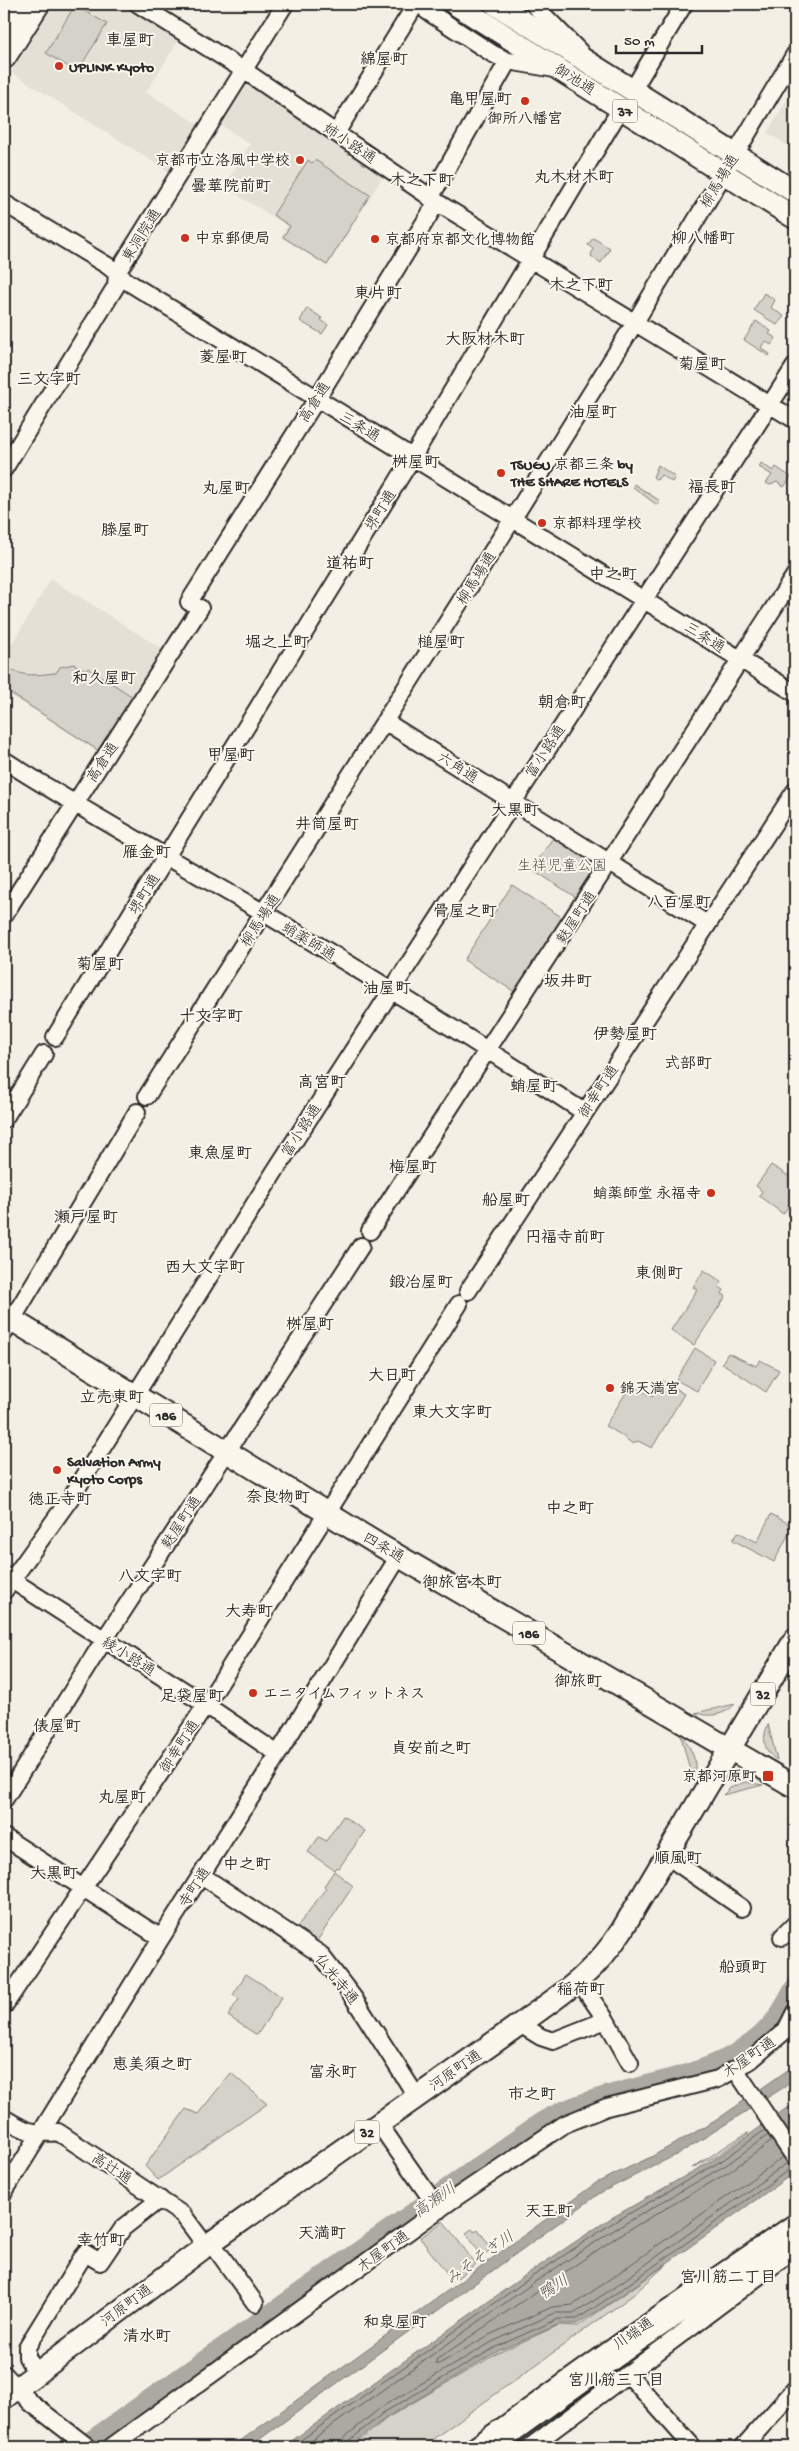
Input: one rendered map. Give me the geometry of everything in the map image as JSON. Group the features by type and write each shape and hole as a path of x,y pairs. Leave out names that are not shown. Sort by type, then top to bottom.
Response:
{"highway":[{"path":"4,20 14,4"},
{"path":"4,56 37,4"}],"main road":[{"name":"御池通","path":"455,4 560,69 626,99 735,156 795,192"},
{"name":"御池通","path":"495,4 591,65 626,99 724,174 795,218"},
{"name":"四条通","path":"6,1323 136,1396 328,1514 795,1787"},
{"name":"河原町通","path":"8,2387 36,2373 209,2244 580,1980 608,1952 731,1749 795,1638"}],"street":[{"name":"姉小路通","path":"138,4 245,71 433,200 634,324 795,420"},
{"name":"東洞院通","path":"4,469 116,286 117,273 245,71 285,4"},
{"path":"336,133 416,4"},
{"path":"427,4 427,11 493,54 508,61 560,69"},
{"name":"堺町通","path":"55,1037 412,458 684,4"},
{"path":"537,5 591,65"},
{"name":"柳馬場通","path":"148,1096 386,722 634,324 795,54"},
{"name":"高倉通","path":"4,915 75,805 316,400 433,200 508,61"},
{"name":"三条通","path":"4,203 316,400 644,598 795,693"},
{"name":"富小路通","path":"6,1582 74,1493 275,1171 795,366"},
{"name":"麩屋町通","path":"370,1231 795,575"},
{"name":"六角通","path":"386,722 707,924"},
{"name":"蛸薬師通","path":"4,760 75,805 264,913 489,1050 584,1112"},
{"name":"御幸町通","path":"4,2006 206,1705 463,1297 795,791"},
{"path":"4,1119 44,1054"},
{"path":"6,1323 137,1112"},
{"name":"麩屋町通","path":"4,1800 104,1640 361,1246"},
{"name":"寺町通","path":"4,2192 161,1938 278,1754 399,1556"},
{"name":"綾小路通","path":"6,1582 104,1640 206,1705 278,1754"},
{"path":"4,1837 161,1938"},
{"path":"667,1856 742,1908"},
{"name":"仏光寺通","path":"201,1875 320,1954 353,1997 417,2097"},
{"path":"782,1936 795,1924"},
{"path":"580,1980 606,2020 630,2063"},
{"name":"木屋町通","path":"111,2447 437,2207 566,2124 607,2107 718,2079 751,2060 786,2030 795,2012"},
{"path":"520,2024 541,2037 553,2041 606,2020"},
{"path":"736,2069 795,2158"},
{"name":"高辻通","path":"4,2118 25,2131 39,2134 58,2132 160,2199 189,2222 209,2244 255,2303"},
{"path":"378,2124 437,2207"},
{"path":"36,2373 27,2357 27,2347 85,2252 100,2262 123,2228 160,2199"},
{"name":"川端通","path":"473,2447 631,2334 795,2222"},
{"name":"川端通","path":"495,2447 637,2344 795,2237"},
{"path":"530,2447 795,2249"},
{"path":"628,2374 693,2447"},
{"path":"8,2387 84,2444"},
{"path":"743,2447 795,2389"}],"shaded area":[{"path":"54,4 121,4 179,40 146,92 201,126 171,173 11,72"},
{"name":"京都市立洛風中学校","path":"249,84 383,176 327,267 281,237 288,226 224,187 250,144 218,123 243,85"},
{"path":"795,87 795,150 767,133"},
{"path":"51,579 167,652 101,754 4,691 4,657"}],"green space":[{"path":"75,5 107,24 77,72 46,53"},
{"path":"308,160 312,163 315,160 370,195 327,265 283,237 290,226 273,215"},
{"path":"593,238 610,248 601,263 591,256 593,249 588,245"},
{"path":"764,293 775,300 771,308 784,316 777,325 754,310"},
{"path":"307,308 322,318 321,320 328,325 322,334 300,321"},
{"path":"756,321 771,331 769,334 776,338 771,345 765,341 761,348 770,354 769,356 744,340"},
{"path":"761,463 773,471 776,467 791,477 784,487 777,482 770,485 766,483 772,475 759,467"},
{"path":"658,465 675,477 672,482 661,475 657,480 653,477"},
{"path":"634,484 660,501 657,505 633,487"},
{"path":"74,664 86,670 88,668 133,697 99,751 4,689 4,666 24,674 35,675 56,673 60,667"},
{"name":"生祥児童公園","path":"554,836 605,869 583,902 532,869"},
{"path":"512,885 566,920 518,994 464,960"},
{"path":"771,1165 795,1180 795,1207 790,1204 783,1214 759,1196 762,1191 756,1186"},
{"path":"704,1270 722,1282 719,1287 724,1290 722,1294 726,1296 694,1345 671,1330 697,1290 693,1287"},
{"path":"695,1348 714,1360 697,1391 676,1380"},
{"path":"728,1353 756,1366 760,1360 779,1370 766,1392 722,1363"},
{"path":"662,1380 684,1394 652,1448 638,1441 633,1444 605,1426 629,1388 632,1390 635,1386 652,1397"},
{"path":"771,1514 793,1526 774,1562 733,1540 738,1532 757,1542"},
{"path":"735,1704 721,1713 706,1715 695,1713"},
{"path":"768,1724 777,1760 766,1749 765,1735"},
{"path":"681,1736 688,1745 695,1761 692,1778"},
{"path":"745,1782 763,1785 723,1795 730,1788"},
{"path":"343,1816 365,1831 339,1868 336,1867 334,1870 308,1852 319,1837 326,1841"},
{"path":"334,1871 353,1886 317,1941 297,1927 326,1888 324,1886"},
{"path":"246,1974 282,1997 257,2035 228,2016 239,1999 233,1995"},
{"path":"231,2073 267,2104 158,2180 145,2166 186,2109 198,2114"},
{"path":"749,2133 719,2155 692,2168 745,2134"},
{"path":"443,2221 476,2264 453,2281 420,2238"},
{"path":"472,2229 474,2232 478,2229 492,2249 482,2256 466,2233"},
{"path":"667,2264 633,2295 422,2447 352,2447 387,2418 498,2353 559,2325 578,2326"}],"water":[{"path":"795,2065 795,2078 786,2086 680,2153 600,2193 249,2447 232,2447 596,2183 651,2157 715,2121"},
{"name":"鴨川","path":"795,2102 795,2172 615,2300 577,2324 560,2324 498,2351 386,2418 349,2447 283,2447 530,2272 608,2220 720,2156"}],"waterway":[{"name":"高瀬川","path":"83,2447 541,2123 569,2109 662,2082 722,2061 749,2046 771,2026 781,2013 795,1988"},
{"path":"513,2447 540,2427"}],"place":[{"name":"UPLINK Kyoto","path":"59,66"},
{"name":"御所八幡宮","path":"525,101"},
{"name":"京都市立洛風中学校","path":"300,160"},
{"name":"中京郵便局","path":"185,238"},
{"name":"京都府京都文化博物館","path":"375,239"},
{"name":"TSUGU 京都三条 by THE SHARE HOTELS","path":"501,473"},
{"name":"京都料理学校","path":"542,523"},
{"name":"蛸薬師堂 永福寺","path":"711,1193"},
{"name":"錦天満宮","path":"610,1388"},
{"name":"Salvation Army Kyoto Corps","path":"57,1470"},
{"name":"エニタイムフィットネス","path":"253,1693"},
{"name":"京都河原町","path":"768,1776"}],"district":[{"name":"車屋町","path":"130,39"},
{"name":"綿屋町","path":"384,58"},
{"name":"亀甲屋町","path":"480,98"},
{"name":"丸木材木町","path":"574,176"},
{"name":"木之下町","path":"422,179"},
{"name":"曇華院前町","path":"231,185"},
{"name":"柳八幡町","path":"703,237"},
{"name":"木之下町","path":"581,284"},
{"name":"東片町","path":"378,292"},
{"name":"大阪材木町","path":"485,338"},
{"name":"菱屋町","path":"223,356"},
{"name":"菊屋町","path":"702,363"},
{"name":"三文字町","path":"49,378"},
{"name":"油屋町","path":"593,411"},
{"name":"桝屋町","path":"416,461"},
{"name":"福長町","path":"712,486"},
{"name":"丸屋町","path":"226,487"},
{"name":"滕屋町","path":"125,529"},
{"name":"道祐町","path":"350,562"},
{"name":"中之町","path":"613,573"},
{"name":"堀之上町","path":"277,641"},
{"name":"槌屋町","path":"441,641"},
{"name":"和久屋町","path":"104,677"},
{"name":"朝倉町","path":"562,701"},
{"name":"甲屋町","path":"231,754"},
{"name":"大黒町","path":"515,809"},
{"name":"井筒屋町","path":"327,823"},
{"name":"雁金町","path":"147,851"},
{"name":"八百屋町","path":"679,901"},
{"name":"骨屋之町","path":"465,910"},
{"name":"菊屋町","path":"100,963"},
{"name":"坂井町","path":"568,980"},
{"name":"油屋町","path":"387,987"},
{"name":"十文字町","path":"211,1015"},
{"name":"伊勢屋町","path":"625,1033"},
{"name":"式部町","path":"688,1062"},
{"name":"高宮町","path":"322,1081"},
{"name":"蛸屋町","path":"534,1085"},
{"name":"東魚屋町","path":"220,1152"},
{"name":"梅屋町","path":"413,1166"},
{"name":"船屋町","path":"506,1199"},
{"name":"瀬戸屋町","path":"86,1216"},
{"name":"円福寺前町","path":"565,1236"},
{"name":"西大文字町","path":"205,1266"},
{"name":"東側町","path":"659,1272"},
{"name":"鍛冶屋町","path":"421,1281"},
{"name":"桝屋町","path":"310,1323"},
{"name":"大日町","path":"392,1374"},
{"name":"立売東町","path":"112,1396"},
{"name":"東大文字町","path":"452,1411"},
{"name":"奈良物町","path":"278,1496"},
{"name":"徳正寺町","path":"60,1498"},
{"name":"中之町","path":"570,1507"},
{"name":"八文字町","path":"150,1575"},
{"name":"御旅宮本町","path":"462,1581"},
{"name":"大寿町","path":"249,1610"},
{"name":"御旅町","path":"578,1680"},
{"name":"足袋屋町","path":"192,1695"},
{"name":"俵屋町","path":"57,1725"},
{"name":"貞安前之町","path":"431,1747"},
{"name":"丸屋町","path":"122,1796"},
{"name":"順風町","path":"678,1857"},
{"name":"中之町","path":"247,1863"},
{"name":"大黒町","path":"54,1872"},
{"name":"船頭町","path":"743,1966"},
{"name":"稲荷町","path":"581,1988"},
{"name":"恵美須之町","path":"152,2063"},
{"name":"富永町","path":"333,2071"},
{"name":"市之町","path":"532,2093"},
{"name":"天王町","path":"549,2210"},
{"name":"天満町","path":"322,2232"},
{"name":"幸竹町","path":"101,2239"},
{"name":"宮川筋二丁目","path":"728,2276"},
{"name":"和泉屋町","path":"395,2321"},
{"name":"清水町","path":"147,2335"},
{"name":"宮川筋三丁目","path":"616,2379"}],"water label":[{"name":"みそそぎ川","path":"479,2257"}]}
